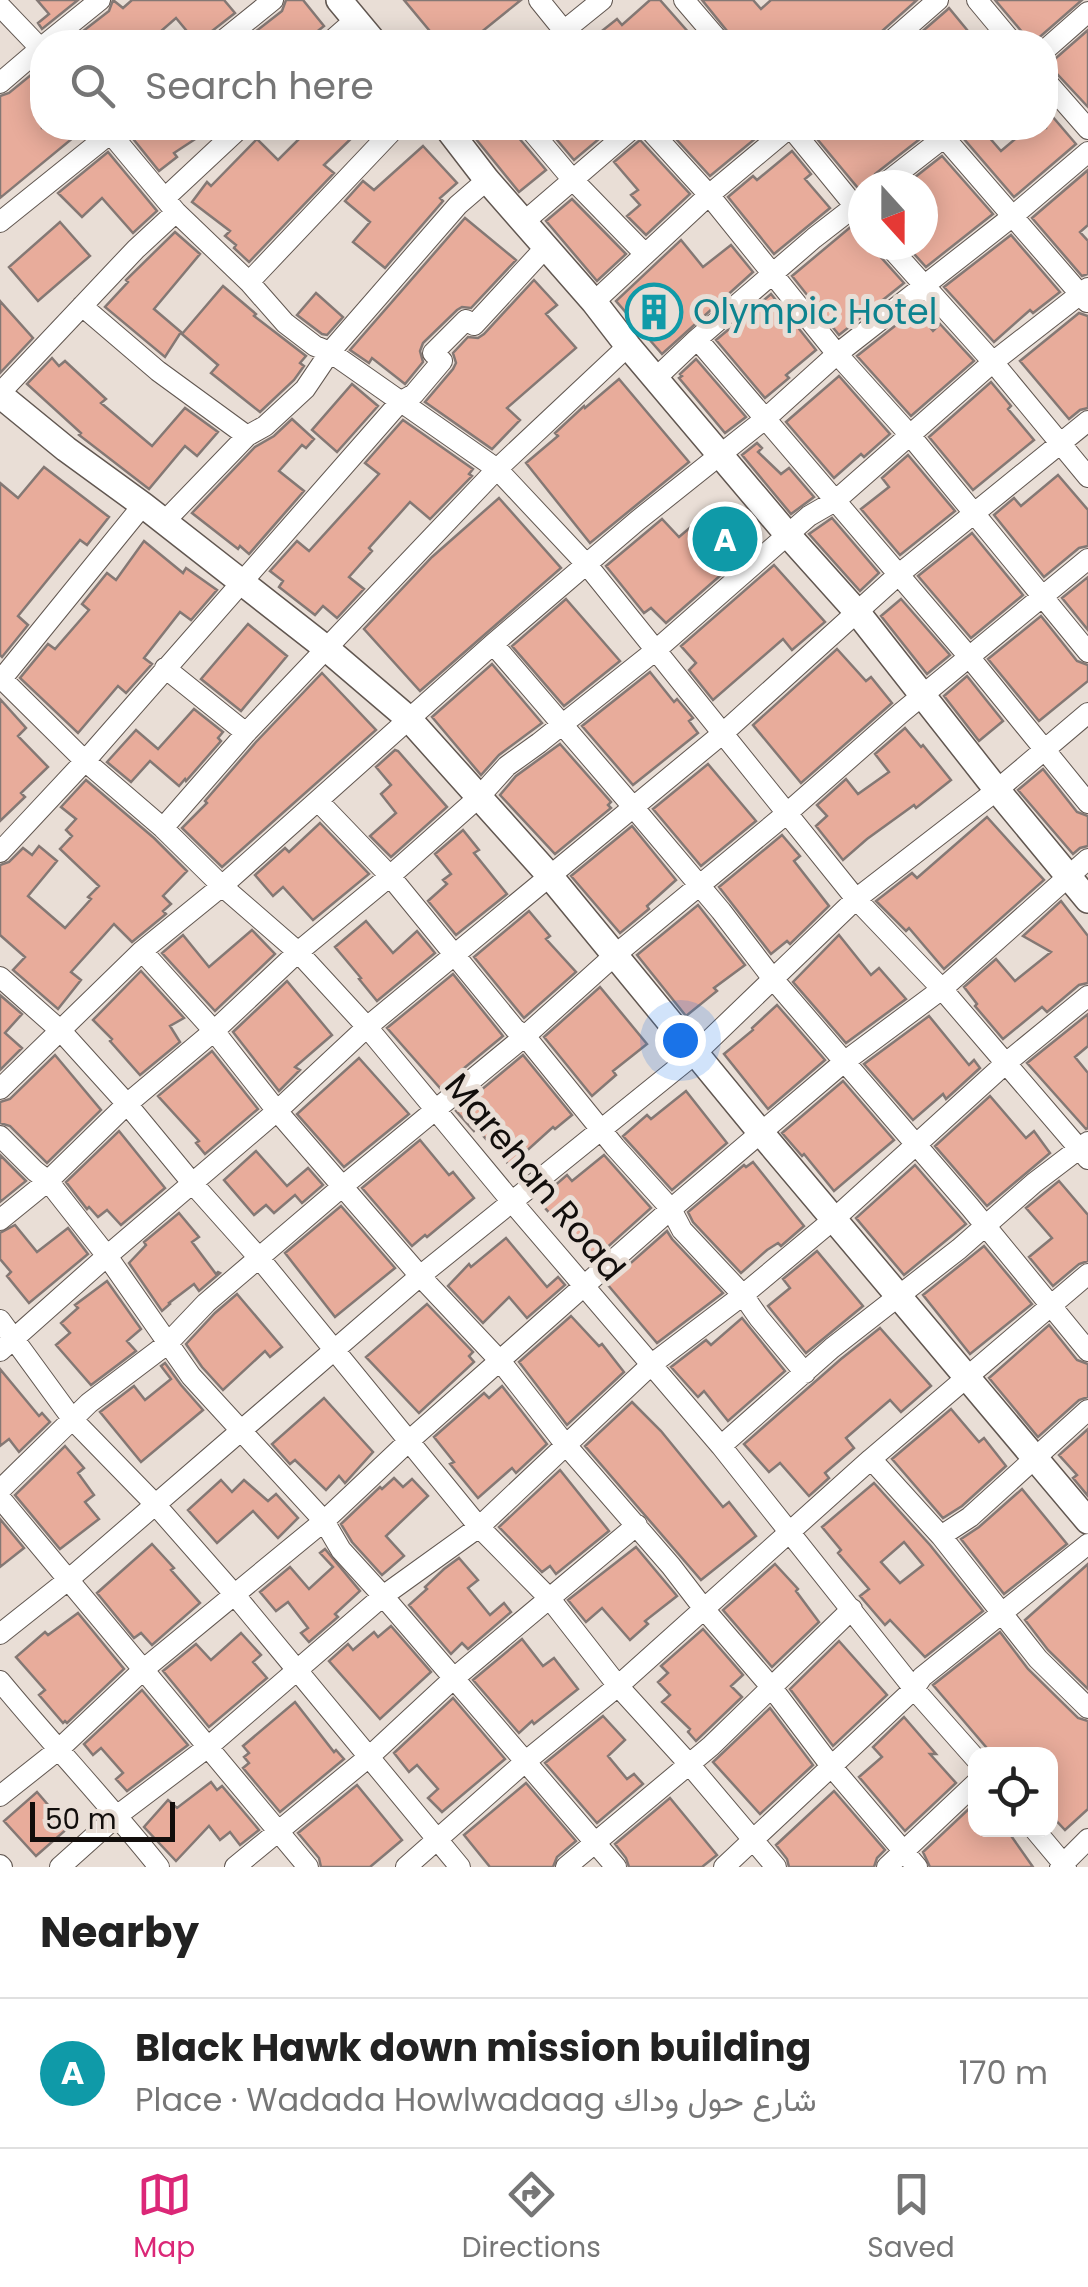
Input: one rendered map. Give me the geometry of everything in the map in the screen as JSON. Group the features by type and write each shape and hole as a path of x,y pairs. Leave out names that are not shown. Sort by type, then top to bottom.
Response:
{"street":[{"path":"63,30 100,0"},
{"path":"236,30 273,0"},
{"path":"538,0 556,30"},
{"path":"571,30 602,0"},
{"path":"684,0 710,30"},
{"path":"904,30 938,0"},
{"path":"977,0 1002,30"},
{"path":"0,6 30,36"},
{"path":"347,10 364,30"},
{"path":"1058,38 1088,12"},
{"path":"0,83 30,58"},
{"path":"1058,95 1088,129"},
{"path":"0,222 98,140"},
{"path":"120,140 170,205 250,282 285,323 496,469 588,566 856,899 1085,1150 1034,1183 721,1446"},
{"path":"229,140 170,205 136,250 0,394 66,450 327,649 409,719 549,875 1088,1522"},
{"path":"250,282 385,140"},
{"path":"456,140 787,534 858,612 1088,900"},
{"path":"539,140 646,254"},
{"path":"525,221 619,140"},
{"path":"659,140 709,195 1088,652"},
{"path":"594,302 709,195 775,140"},
{"path":"800,140 848,194"},
{"path":"900,170 936,140"},
{"path":"0,1220 48,1181 127,1104 214,1032 298,952 479,797 507,766 656,650 787,534 835,501 993,362 1085,296 1013,216 953,140"},
{"path":"0,1089 142,951 222,886 492,644 637,521 765,420 837,354 1088,152"},
{"path":"164,523 247,436 265,426 305,389 330,352 458,205 486,180"},
{"path":"656,378 814,238 848,216"},
{"path":"0,852 85,761 400,402 414,394 442,362 433,353 466,320 474,326 545,248"},
{"path":"901,260 993,362 1088,477"},
{"path":"82,306 158,371 247,436"},
{"path":"697,339 1088,802"},
{"path":"163,828 246,733 496,469 628,346"},
{"path":"7,1345 277,1111 367,1027 722,734 898,575 1088,420"},
{"path":"1,679 143,506"},
{"path":"0,1490 89,1403 167,1344 206,1303 342,1186 1088,559"},
{"path":"492,644 722,912 773,979 1088,1352"},
{"path":"166,668 246,733"},
{"name":"Marehan Road","path":"1,679 85,761 298,952 367,1027 721,1446 914,1689 968,1750"},
{"path":"0,1634 68,1580 420,1276 696,1053 856,899 1045,752 1088,713"},
{"path":"318,801 390,876 805,1373"},
{"path":"0,1796 58,1750 144,1669 324,1521 671,1209 844,1062 942,989 1088,859"},
{"path":"142,951 420,1276 501,1362 911,1860"},
{"path":"0,976 61,1031 127,1104 479,1526 550,1599 618,1686 776,1867"},
{"path":"60,1867 384,1596 479,1526 652,1364 834,1219 1006,1063 1088,996"},
{"path":"0,1136 48,1181 107,1256 190,1376 324,1521 342,1550 616,1867"},
{"path":"406,1867 618,1686 871,1458 1088,1274"},
{"path":"0,1320 7,1345 234,1594 460,1867"},
{"path":"941,1536 970,1516 1088,1410"},
{"path":"871,1458 941,1536 1038,1659 1085,1698"},
{"path":"0,1498 308,1867"},
{"path":"235,1867 370,1756 453,1678 636,1525"},
{"path":"724,1867 914,1689 922,1677 1088,1544"},
{"path":"566,1867 712,1746 852,1609"},
{"path":"0,1681 159,1867"},
{"path":"887,1867 911,1860 968,1792"},
{"path":"1040,1837 1063,1866 1088,1839"}],"building":[{"path":"37,0 78,0 42,29 38,23 49,14"},
{"path":"113,0 123,8 132,0 224,0 235,13 213,30 186,30 176,18 162,30 84,30 109,11"},
{"path":"286,0 303,0 324,26 319,30 258,30 282,11"},
{"path":"404,0 521,0 484,30 429,30"},
{"path":"650,0 660,0 686,30 603,30 617,19 622,25"},
{"path":"702,0 753,0 761,9 771,0 917,0 883,30 726,30"},
{"path":"995,0 1082,0 1048,30 1020,30"},
{"path":"947,10 967,30 924,30"},
{"path":"1088,30 1088,107 1058,75 1058,56"},
{"path":"30,76 30,140 70,140 0,198 0,96"},
{"path":"1058,123 1076,144 1014,197 965,140 991,140 1001,151 1014,140 1058,140"},
{"path":"134,140 194,140 174,153 177,157 159,171"},
{"path":"256,140 278,160 298,140 350,140 324,165 334,173 249,262 225,236 230,231 192,202 207,182 211,186"},
{"path":"477,140 521,140 546,170 519,192"},
{"path":"557,140 598,140 574,160"},
{"path":"640,140 690,194 646,235 627,216 640,205 631,195 638,190 614,162"},
{"path":"677,140 754,140 710,176"},
{"path":"818,140 919,140 880,170 848,170 848,176"},
{"path":"423,146 457,183 440,198 443,201 385,268 353,242 370,222 345,201 363,181 374,190"},
{"path":"792,151 811,174 805,179 830,208 774,254 728,197 753,176 757,180"},
{"path":"108,152 157,211 133,233 102,198 82,217 58,193"},
{"path":"942,156 993,214 938,258 938,170 924,170"},
{"path":"1088,170 1088,225 1080,232 1088,241 1088,274 1082,276 1032,218"},
{"path":"572,199 626,254 597,281 546,221"},
{"path":"465,218 516,260 471,308 457,310 423,343 423,362 405,384 372,358 369,363 350,350"},
{"path":"60,222 90,256 38,301 9,267"},
{"path":"848,229 848,260 883,260 904,283 839,335 792,276"},
{"path":"175,232 200,254 154,309 181,332 165,357 105,307 126,280"},
{"path":"1011,235 1060,292 1033,313 1030,310 994,342 944,287"},
{"path":"681,240 703,267 731,245 753,272 662,354 616,301"},
{"path":"534,280 557,305 546,314 576,348 507,408 520,420 492,449 425,402 453,369 453,353 468,337 484,334"},
{"path":"223,286 306,356 294,380 260,412 211,373 218,365 182,334"},
{"path":"316,293 343,317 327,335 297,315"},
{"path":"771,294 816,350 765,398 716,340"},
{"path":"0,301 33,338 0,373"},
{"path":"915,310 933,331 940,324 974,361 911,416 857,356"},
{"path":"1079,313 1088,316 1088,408 1069,419 1020,361"},
{"path":"52,358 59,366 65,361 106,399 101,403 152,446 185,408 218,432 197,456 185,446 149,489 79,435 27,384"},
{"path":"696,359 746,417 725,433 679,378"},
{"path":"839,376 890,434 834,478 786,422"},
{"path":"619,379 689,462 590,543 526,463 558,436 555,433 584,406"},
{"path":"991,382 1034,440 973,490 929,437"},
{"path":"352,384 378,406 337,452 312,430"},
{"path":"292,419 314,439 306,448 302,445 279,471 304,491 249,554 192,513 255,447"},
{"path":"403,420 473,469 469,474 472,476 430,519 410,502 349,577 364,589 337,618 323,606 315,615 279,587 283,581 270,571 297,541 309,551 379,474 365,463"},
{"path":"757,443 762,448 758,452 781,474 789,468 814,497 791,514 742,455"},
{"path":"908,455 955,511 900,555 861,509 889,487 882,478"},
{"path":"44,467 109,517 87,545 80,540 18,616 28,625 2,657 0,483 18,498"},
{"path":"1058,475 1088,510 1088,546 1079,548 1044,577 994,515 1014,498 1021,506"},
{"path":"499,498 561,568 420,691 364,629 432,557"},
{"path":"718,504 754,546 666,623 651,608 644,613 606,566 662,519 679,537"},
{"path":"832,518 879,573 860,591 809,534"},
{"path":"972,533 1023,595 971,638 918,576"},
{"path":"144,541 183,573 186,568 217,590 191,620 180,612 144,658 152,664 126,693 118,686 78,733 20,678 48,644 55,649 89,610 82,604 107,573 116,580"},
{"path":"774,565 825,622 792,650 783,639 713,700 689,670 696,663 681,646"},
{"path":"1088,577 1088,630 1062,598"},
{"path":"566,599 620,661 564,706 512,646"},
{"path":"901,599 950,655 927,674 881,616"},
{"path":"1041,616 1077,661 1088,665 1088,681 1039,721 988,659"},
{"path":"248,624 287,656 241,711 201,679"},
{"path":"837,649 866,681 871,677 892,703 801,783 753,725"},
{"path":"492,664 542,723 499,755 481,775 432,717"},
{"path":"650,672 693,718 689,721 698,733 633,785 582,726"},
{"path":"322,673 376,730 222,867 182,828"},
{"path":"967,676 1003,721 979,741 944,696"},
{"path":"0,699 26,728 18,736 48,767 0,821"},
{"path":"194,709 223,732 218,738 221,741 179,786 150,761 131,782 107,762 136,730 158,749"},
{"path":"905,728 951,780 843,860 816,826 827,816 817,805 846,779 858,794 889,772 875,754"},
{"path":"560,744 611,802 611,808 555,854 500,795 516,776"},
{"path":"395,750 447,807 391,857 370,836 396,813 381,794 391,785 376,767"},
{"path":"708,764 756,821 701,866 653,809"},
{"path":"1043,769 1077,812 1088,816 1088,846 1073,854 1018,790"},
{"path":"86,780 187,871 163,896 171,904 163,911 166,914 132,942 114,924 71,972 81,980 58,1009 13,970 25,957 0,935 0,865 23,848 32,855 39,846 57,861 28,896 65,928 99,886 60,849 72,836 66,830 76,819 61,807"},
{"path":"987,817 1044,880 944,969 909,928 906,931 876,901 912,873 917,878"},
{"path":"320,823 369,874 313,920 283,887 273,896 255,875 285,848 289,852"},
{"path":"632,826 676,880 620,933 571,876"},
{"path":"463,830 479,850 474,853 507,894 456,935 428,901 447,884 443,880 451,874 435,854"},
{"path":"782,835 800,856 794,861 829,906 790,944 787,941 771,954 719,887"},
{"path":"1061,901 1088,936 1088,983 1079,985 1047,1012 1042,1007 1003,1039 964,987 996,959 1015,981 1051,952 1023,936"},
{"path":"698,905 745,965 686,1016 637,955"},
{"path":"529,911 550,936 546,939 576,972 524,1018 474,957"},
{"path":"366,921 393,953 417,931 435,953 377,1001 335,947"},
{"path":"252,930 275,954 215,1011 162,953 183,935 209,967"},
{"path":"839,935 871,975 879,968 906,999 846,1043 793,982"},
{"path":"141,971 184,1018 170,1026 180,1042 140,1075 93,1020"},
{"path":"453,974 503,1036 440,1088 387,1028"},
{"path":"287,981 332,1035 295,1067 300,1070 279,1091 233,1032"},
{"path":"600,987 647,1044 613,1071 616,1075 592,1096 544,1037"},
{"path":"0,995 22,1014 5,1033 22,1048 0,1070"},
{"path":"777,1005 825,1060 768,1109 724,1054"},
{"path":"1088,1014 1088,1046 1075,1057 1088,1073 1086,1129 1027,1063"},
{"path":"929,1016 969,1065 974,1060 980,1068 946,1099 943,1094 913,1120 864,1064"},
{"path":"212,1051 258,1109 205,1154 196,1143 199,1141 158,1096"},
{"path":"55,1055 101,1110 47,1163 10,1126 0,1123 0,1102 10,1099"},
{"path":"523,1055 572,1115 510,1166 456,1111"},
{"path":"359,1058 409,1114 344,1167 297,1114"},
{"path":"843,1081 894,1140 834,1191 782,1133"},
{"path":"686,1091 727,1143 672,1190 623,1136 647,1115 651,1119"},
{"path":"990,1096 1026,1138 1034,1131 1050,1153 987,1206 935,1146"},
{"path":"119,1131 165,1188 121,1225 107,1210 98,1217 87,1209 66,1182"},
{"path":"420,1140 474,1198 412,1246 362,1188"},
{"path":"256,1151 287,1186 308,1168 323,1185 302,1203 295,1195 274,1213 266,1205 254,1215 224,1180"},
{"path":"0,1155 26,1181 0,1202"},
{"path":"604,1155 651,1208 592,1261 538,1200 567,1175 572,1181"},
{"path":"753,1162 804,1226 741,1273 688,1212 744,1165"},
{"path":"915,1165 966,1224 904,1275 856,1218"},
{"path":"1059,1181 1088,1215 1088,1261 1053,1286 1029,1257 1052,1238 1026,1208"},
{"path":"341,1206 395,1268 335,1317 285,1253"},
{"path":"179,1213 199,1237 192,1242 216,1274 220,1273 199,1291 194,1284 162,1311 129,1263 146,1245 144,1242"},
{"path":"15,1225 37,1252 68,1228 88,1254 29,1303 7,1276 11,1272 0,1259 0,1233"},
{"path":"667,1231 723,1293 657,1343 607,1284"},
{"path":"506,1238 547,1287 558,1277 565,1285 527,1318 509,1297 483,1323 448,1286 469,1264 471,1267"},
{"path":"984,1246 1032,1304 970,1354 923,1295"},
{"path":"817,1251 863,1306 806,1353 768,1306 790,1288 783,1279"},
{"path":"107,1281 141,1329 127,1341 136,1351 91,1385 56,1345 70,1333 61,1323 78,1308 75,1305"},
{"path":"237,1294 282,1347 270,1357 265,1351 223,1390 186,1344"},
{"path":"427,1304 473,1352 469,1356 474,1362 419,1413 366,1357"},
{"path":"571,1316 599,1346 602,1344 624,1372 567,1425 519,1362"},
{"path":"742,1318 785,1371 728,1421 704,1391 698,1397 671,1367 706,1340 711,1345"},
{"path":"1049,1325 1077,1360 1088,1364 1088,1397 1079,1400 1038,1437 989,1378"},
{"path":"880,1328 931,1386 901,1412 890,1400 846,1438 854,1448 825,1473 829,1478 809,1496 780,1463 769,1472 744,1444"},
{"path":"165,1363 203,1410 141,1462 100,1412 134,1386 145,1400 171,1379 161,1366"},
{"path":"0,1369 39,1416 42,1413 50,1422 19,1452 9,1439 0,1446"},
{"path":"502,1386 547,1444 516,1473 512,1468 478,1498 434,1437 484,1393 489,1398"},
{"path":"324,1398 373,1452 345,1483 339,1476 326,1490 295,1460 290,1464 272,1444"},
{"path":"632,1402 723,1507 729,1502 756,1536 701,1580 585,1446"},
{"path":"951,1409 979,1442 984,1438 1006,1466 943,1518 892,1459"},
{"path":"1088,1429 1088,1496 1073,1478 1077,1475 1059,1455"},
{"path":"65,1446 84,1468 78,1473 94,1495 85,1502 99,1519 60,1549 15,1495"},
{"path":"560,1470 609,1531 556,1574 550,1566 542,1572 499,1527"},
{"path":"394,1478 403,1487 412,1479 428,1496 386,1536 404,1556 382,1575 341,1524"},
{"path":"221,1480 232,1492 244,1480 268,1501 276,1494 298,1518 278,1538 253,1511 217,1543 188,1510"},
{"path":"874,1483 983,1611 925,1657 890,1620 885,1625 860,1596 869,1589 822,1527","holes":["904,1542 923,1565 900,1583 881,1562"]},
{"path":"1022,1489 1067,1544 1004,1594 961,1539"},
{"path":"0,1519 24,1548 0,1567"},
{"path":"152,1544 200,1603 152,1645 141,1633 134,1638 97,1593"},
{"path":"636,1547 677,1596 645,1621 648,1624 630,1640 602,1608 586,1622 568,1600"},
{"path":"325,1549 360,1591 309,1642 301,1633 308,1628 288,1602 276,1611 260,1592 290,1567 309,1589 333,1567 320,1553"},
{"path":"459,1558 478,1580 468,1588 490,1615 504,1603 511,1612 468,1649 462,1643 451,1654 409,1605"},
{"path":"775,1564 798,1589 819,1622 772,1667 723,1610"},
{"path":"1088,1564 1088,1689 1048,1650 1025,1620"},
{"path":"78,1613 124,1669 63,1723 39,1695 45,1690 16,1657 45,1632 48,1635"},
{"path":"391,1626 431,1672 380,1719 329,1661 348,1644 353,1650 374,1632 378,1637"},
{"path":"703,1629 743,1675 731,1686 742,1697 696,1741 688,1732 690,1729 662,1702 670,1695 658,1682 668,1673 661,1666"},
{"path":"1000,1632 1028,1669 1078,1718 1088,1721 1088,1809 1065,1830 1058,1823 1058,1747 986,1747 933,1685"},
{"path":"241,1633 261,1655 253,1662 267,1678 209,1727 163,1671 196,1644 211,1660"},
{"path":"522,1639 543,1666 554,1658 578,1689 519,1733 473,1680"},
{"path":"839,1641 887,1695 833,1746 790,1689"},
{"path":"142,1690 188,1745 127,1791 116,1779 123,1773 101,1748 93,1755 84,1744"},
{"path":"453,1698 505,1759 442,1812 428,1798 438,1789 417,1765 409,1772 394,1753"},
{"path":"295,1702 334,1752 344,1759 280,1812 243,1768 249,1763 244,1757 249,1753 243,1746"},
{"path":"770,1708 813,1765 760,1814 713,1762"},
{"path":"603,1716 625,1740 608,1756 627,1779 634,1774 643,1784 597,1823 545,1763"},
{"path":"904,1717 956,1783 905,1831 859,1777 882,1757 873,1747"},
{"path":"211,1782 217,1790 222,1786 259,1830 240,1845 230,1832 220,1840 209,1826 176,1861 144,1827 168,1800 177,1808"},
{"path":"526,1783 576,1841 557,1857 553,1867 490,1867 464,1835"},
{"path":"357,1785 402,1840 370,1867 321,1867 319,1858 298,1833"},
{"path":"834,1791 885,1850 874,1867 789,1867 776,1845"},
{"path":"37,1792 68,1828 36,1856 4,1821"},
{"path":"670,1798 717,1855 702,1867 629,1867 615,1844"},
{"path":"968,1810 968,1837 1012,1837 1033,1867 930,1867 923,1852"}],"place":[{"name":"Olympic Hotel","path":"654,312"},
{"name":"Black Hawk down mission building","path":"725,539"}]}
